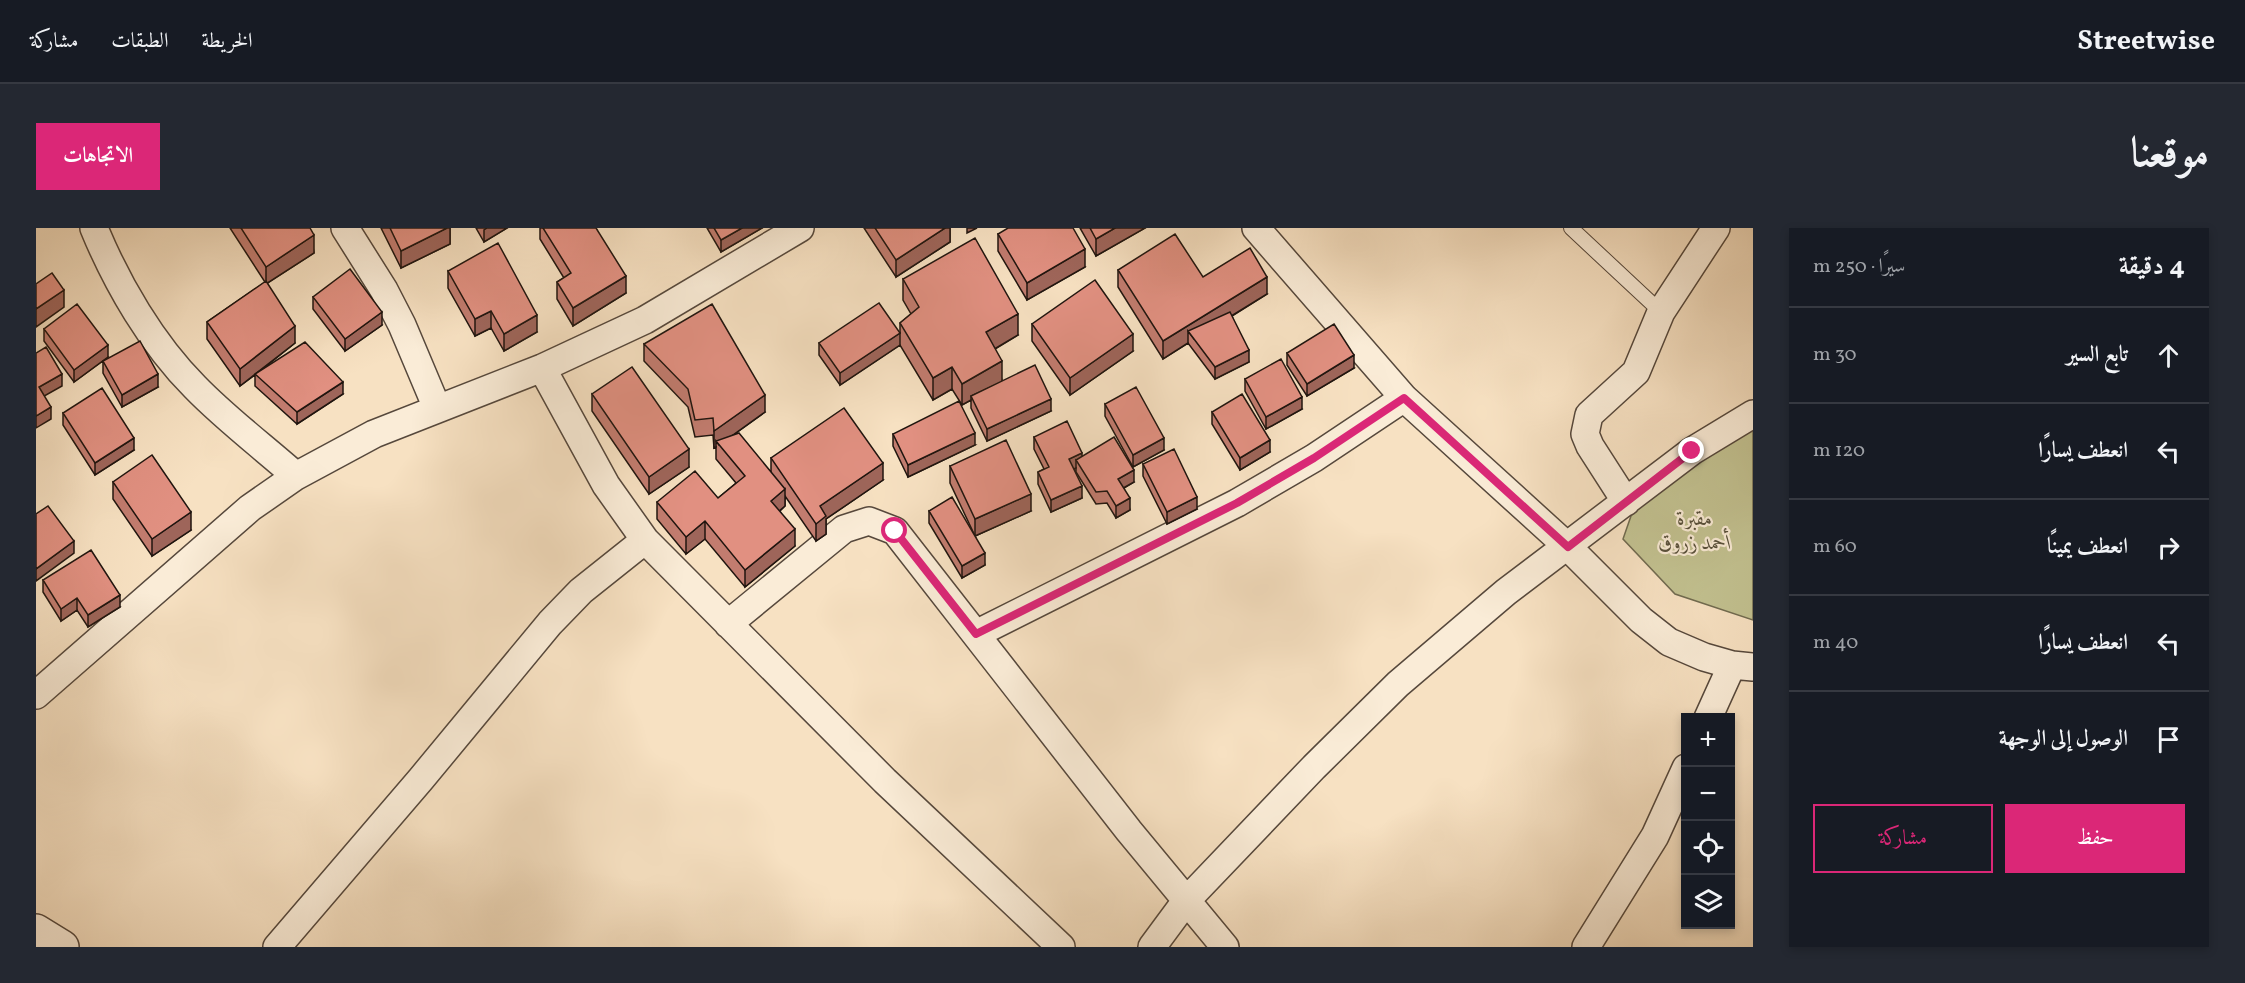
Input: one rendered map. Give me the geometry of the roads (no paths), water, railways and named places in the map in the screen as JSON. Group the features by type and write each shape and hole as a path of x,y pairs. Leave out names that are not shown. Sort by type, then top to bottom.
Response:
{"street":[{"path":"94,228 143,320 175,364 195,388 296,476"},
{"path":"345,228 384,290 437,408"},
{"path":"36,695 250,508 296,476 374,434 542,368 645,320 800,228"},
{"path":"1256,228 1404,398 1568,547 1641,620 1669,642 1743,666 1711,713"},
{"path":"1626,502 1590,446 1586,428 1594,410 1636,372 1661,312 1716,228"},
{"path":"542,368 606,485 645,540 902,797 1061,947"},
{"path":"976,634 1237,503 1314,458 1404,398"},
{"path":"1152,947 1186,901 1314,767 1398,684 1506,592 1692,451 1753,414"},
{"path":"728,624 844,529 869,521 895,531 976,634 990,656 1225,947"},
{"path":"277,947 421,779 550,623 581,591 645,540"},
{"path":"1586,947 1654,836 1681,779"},
{"path":"36,931 62,947"}],"lane":[{"path":"1570,228 1661,312"}],"park label":[{"name":"مقبرة أحمد زروق","path":"1695,531"}]}
